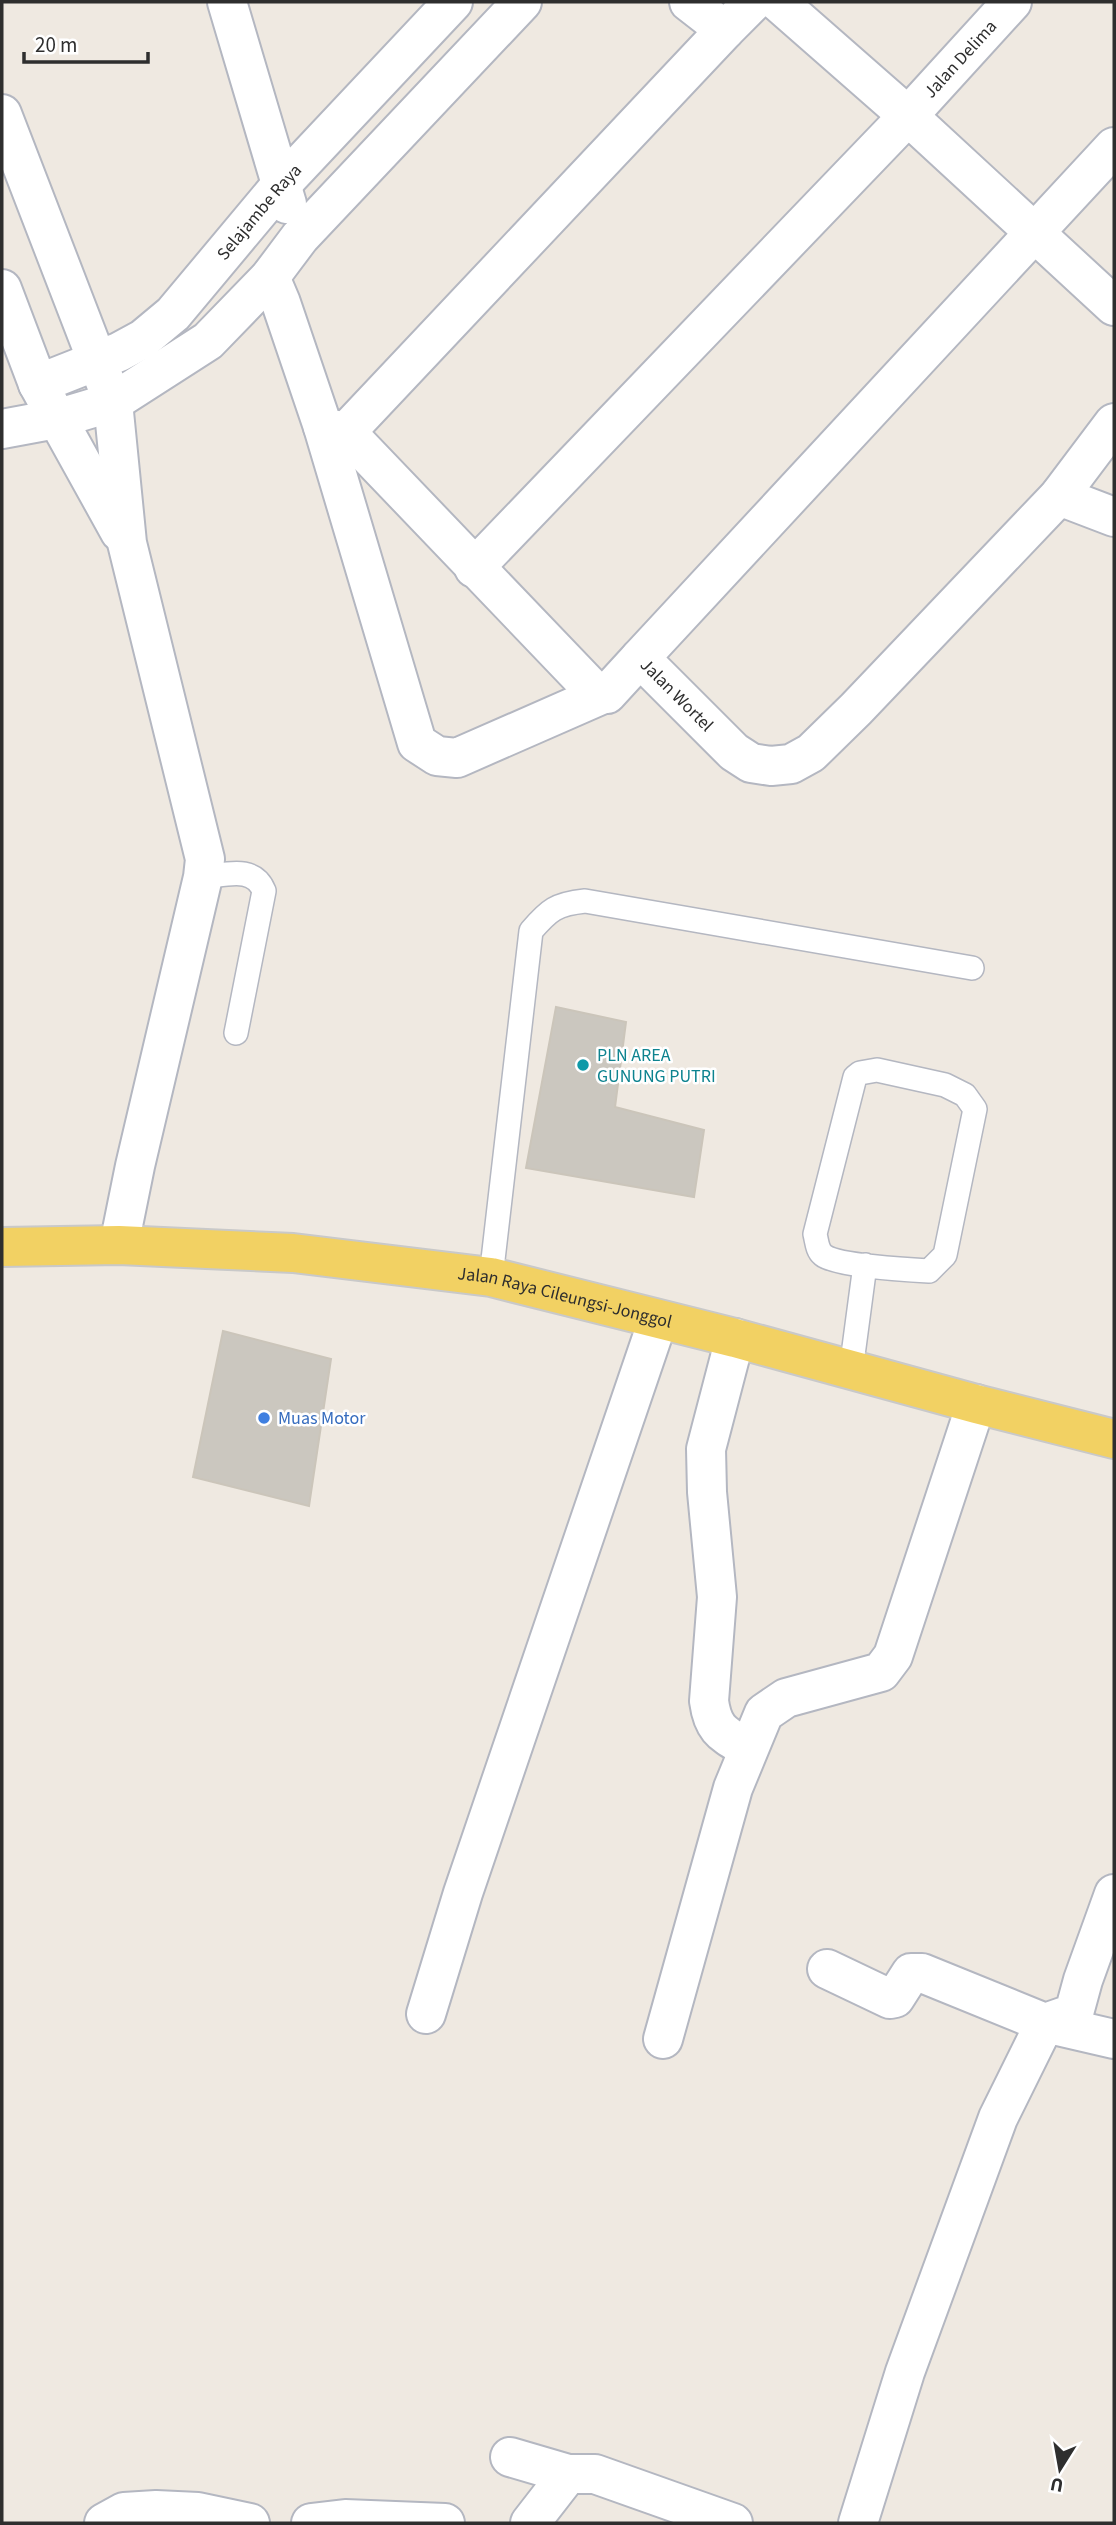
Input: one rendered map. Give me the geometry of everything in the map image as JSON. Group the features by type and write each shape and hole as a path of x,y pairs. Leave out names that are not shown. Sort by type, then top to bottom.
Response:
{"main road":[{"name":"Jalan Raya Cileungsi-Jonggol","path":"2,1247 119,1245 293,1254 491,1277 735,1338 1114,1439"}],"street":[{"path":"227,2 280,186 300,237"},
{"name":"Selajambe Raya","path":"38,384 97,362 143,339 173,314 280,186 453,2"},
{"path":"2,429 56,419 113,402 208,341 270,277 300,237 522,2"},
{"path":"689,2 725,30"},
{"path":"335,430 753,2"},
{"path":"778,2 908,116 1114,306"},
{"name":"Jalan Delima","path":"474,568 908,116 1012,2"},
{"path":"2,114 113,402 127,542 205,859 119,1245"},
{"path":"640,658 1114,148"},
{"path":"270,277 335,430 595,692 603,694"},
{"path":"2,289 38,384 127,542"},
{"name":"Jalan Wortel","path":"335,430 417,743 437,756 457,758 611,691 640,658 733,752 751,763 771,766 791,764 811,753 856,709 1059,496 1114,423"},
{"path":"1059,496 1114,517"},
{"path":"426,2014 463,1894 658,1320"},
{"path":"735,1338 706,1449 707,1492 717,1597 709,1701 711,1718 718,1730 748,1749"},
{"path":"663,2039 733,1788 764,1713 786,1698 881,1672 886,1668 893,1656 976,1404"},
{"path":"858,2523 905,2372 998,2118 1045,2022 1074,2013 1114,1894"},
{"path":"827,1969 890,1999 895,1998 911,1973 922,1973 1045,2022 1114,2039"},
{"path":"510,2457 568,2474 595,2474 733,2523"},
{"path":"530,2523 568,2474"},
{"path":"104,2523 124,2512 156,2510 198,2512 250,2523"},
{"path":"311,2523 345,2519 445,2523"}],"lane":[{"path":"203,877 243,873 260,882 264,891 236,1033"},
{"path":"491,1277 531,931 548,911 565,903 584,901 972,968"},
{"path":"877,1070 945,1085 965,1095 975,1109 945,1255 929,1270 897,1270 865,1265 826,1257 819,1250 815,1234 855,1077 860,1073 877,1070"},
{"path":"850,1370 865,1265"}],"building":[{"name":"PLN AREA GUNUNG PUTRI","path":"556,1007 626,1022 615,1107 704,1130 694,1197 526,1168"},
{"name":"Muas Motor","path":"223,1331 331,1359 309,1506 193,1477"}],"place":[{"name":"PLN AREA GUNUNG PUTRI","path":"583,1065"},
{"name":"Muas Motor","path":"264,1418"}]}
